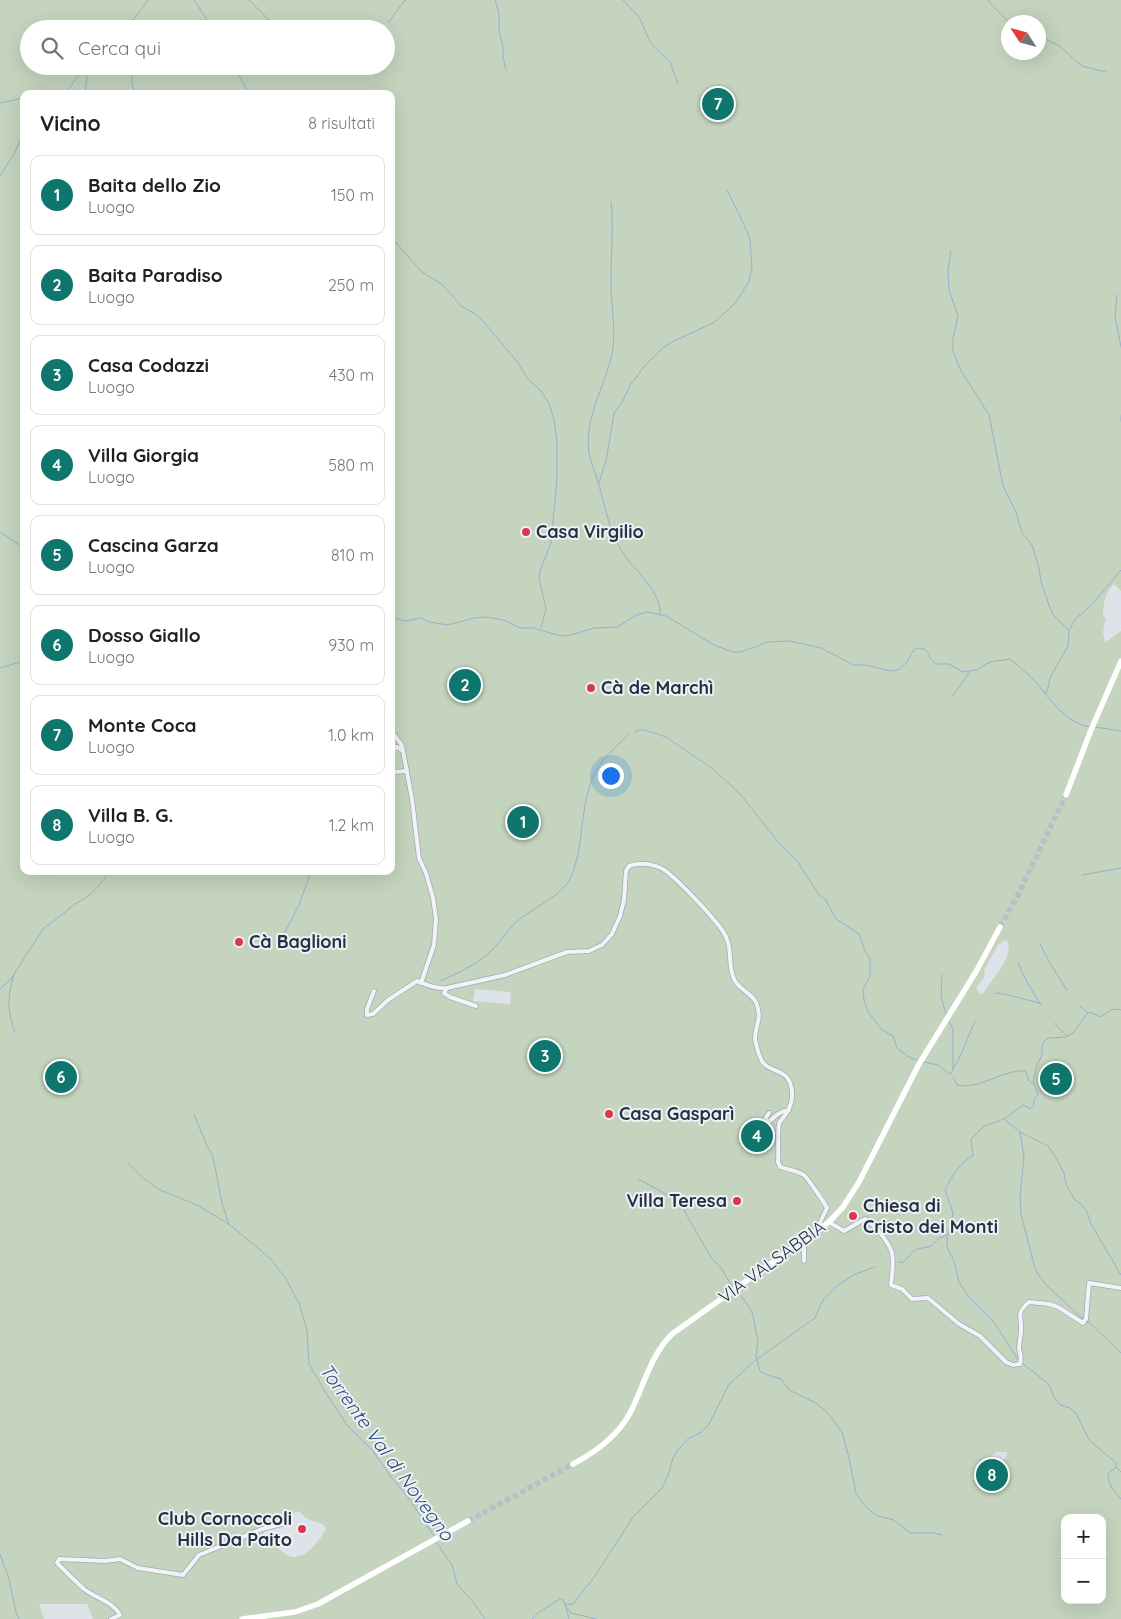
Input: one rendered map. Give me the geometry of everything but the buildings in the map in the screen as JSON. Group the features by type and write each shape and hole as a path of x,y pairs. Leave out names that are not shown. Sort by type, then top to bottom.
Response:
{"main road":[{"path":"1067,794 1091,730 1121,661"},
{"name":"VIA VALSABBIA","path":"573,1464 602,1446 618,1431 630,1412 652,1361 666,1340 679,1328 829,1222 843,1207 859,1182 919,1064 1000,927"},
{"path":"242,1619 295,1612 318,1604 466,1522"}],"street":[{"path":"395,736 401,744 403,751 418,850 433,898 436,920 434,945 421,982"},
{"path":"395,747 403,751"},
{"path":"395,772 407,771"},
{"path":"374,991 367,1009 367,1015 373,1014 388,1000 417,981 429,987 447,988 505,975 567,952 589,951 602,945 612,934 620,916 624,900 626,871 629,866 639,862 652,864 670,874 726,936 733,976 741,990 755,998 760,1016 755,1039 760,1058 768,1066 784,1073 791,1085 792,1102 789,1110 780,1122 778,1162 780,1167 802,1173 807,1177 809,1183 825,1204 827,1208 816,1231"},
{"path":"447,988 444,993 450,997 476,1006"},
{"path":"769,1113 765,1119 769,1122 776,1115 789,1110"},
{"path":"829,1222 844,1231 865,1220 870,1222 892,1252 891,1285 902,1289 912,1299 928,1298 959,1324 980,1336 1006,1362 1013,1365 1020,1364 1022,1360 1019,1347 1021,1330 1018,1317 1024,1306 1029,1302 1058,1307 1082,1324 1086,1319 1089,1283 1121,1288"},
{"path":"804,1248 804,1261"},
{"path":"111,1619 120,1615 119,1612 107,1602 84,1589 57,1563 60,1560 96,1562 120,1559 138,1568 183,1575 199,1555 262,1529 282,1524"}],"green space":[{"path":"0,0 1121,0 1121,591 1114,584 1108,590 1103,608 1103,617 1106,618 1103,632 1105,643 1121,631 1121,1619 93,1619 87,1604 39,1604 44,1619 0,1619","holes":["1005,940 1009,947 1005,960 984,992 980,994 976,988 984,978 985,968 998,945","475,989 511,992 510,1004 473,1001","996,1452 1007,1452 1007,1456 999,1466 1004,1473 983,1488 972,1478 985,1461","299,1511 306,1518 324,1525 326,1529 317,1543 308,1551 298,1557 292,1557 286,1555 264,1534 266,1525"]}],"waterway":[{"path":"133,20 148,0"},
{"path":"194,0 207,20"},
{"path":"249,0 269,20"},
{"path":"390,20 405,0"},
{"path":"495,0 499,13 499,31 506,70"},
{"path":"623,0 639,17 651,44 670,62 678,84"},
{"path":"988,0 1002,15"},
{"path":"1046,40 1058,45 1082,66 1106,72"},
{"path":"68,90 79,75"},
{"path":"85,90 87,75"},
{"path":"132,75 134,90"},
{"path":"239,75 247,90"},
{"path":"0,103 20,99"},
{"path":"0,176 20,141"},
{"path":"599,482 606,461 614,413 631,384 646,364 664,347 713,323 726,312 736,302 749,281 752,268 750,241 727,190"},
{"path":"611,202 613,344 609,366 592,415 588,440 589,453 609,522 617,542 628,560 654,592 660,607 660,614"},
{"path":"395,242 422,272 443,285 461,306 477,315 483,321 519,364 527,378 541,391 549,404 554,419 557,441 557,478 551,543 539,578 546,609 541,628"},
{"path":"951,251 948,270 949,290 958,316 953,339 953,351 960,369 989,415 1003,486 1016,512 1022,533 1032,545 1041,582 1050,608 1053,615 1069,630 1068,646 1050,678 1047,692 1044,693"},
{"path":"1117,295 1115,316 1121,347"},
{"path":"1121,416 1121,421"},
{"path":"0,532 20,545"},
{"path":"1070,629 1075,619 1101,594 1121,570"},
{"path":"395,618 405,621 421,618 429,622 448,625 474,618 487,617 503,620 521,628 533,628 567,636 594,628 617,627 637,615 647,612 666,616 714,645 733,652 741,652 768,642 790,641 821,648 854,665 865,665 891,671 900,669 917,648 924,649 936,664 949,664 963,672 976,670 990,662 1010,659 1034,680 1066,716 1082,725 1091,727"},
{"path":"0,668 20,662"},
{"path":"952,697 969,673"},
{"path":"1095,727 1121,731"},
{"path":"634,733 639,730 645,730 666,737 713,769 741,795 779,843 798,862 819,895 826,900 836,919 859,934 865,951 870,958 870,976 863,990 868,1012 881,1029 893,1036 897,1048 909,1057 919,1061"},
{"path":"441,981 483,958 492,951 519,919 553,897 567,884 575,864 586,798 590,785 598,768 614,748 628,735"},
{"path":"1082,875 1121,868"},
{"path":"0,989 10,980 44,928 87,897 107,875"},
{"path":"283,936 299,905 310,875"},
{"path":"1040,944 1067,990"},
{"path":"1018,963 1041,1005"},
{"path":"14,975 9,1004 10,1018 15,1032"},
{"path":"942,975 941,996 946,1014"},
{"path":"996,993 1039,1003"},
{"path":"1080,1006 1088,1013"},
{"path":"898,1262 904,1262 914,1250 931,1246 939,1238 948,1235 953,1213 945,1190 957,1170 973,1155 971,1139 984,1126 1004,1119 1023,1105 1030,1109 1034,1105 1034,1099 1038,1094 1033,1081 1042,1055 1044,1041 1049,1038 1065,1037 1074,1032 1090,1012 1100,1017 1112,1010 1121,1010"},
{"path":"923,1062 938,1065 950,1074 953,1070 953,1029 948,1020"},
{"path":"953,1069 975,1022"},
{"path":"1054,1023 1067,1036"},
{"path":"953,1077 957,1085 966,1086 975,1085 1008,1073 1026,1071 1029,1081 1033,1084"},
{"path":"194,1114 213,1157 222,1203 229,1225"},
{"path":"1005,1120 1020,1132 1048,1146 1064,1173 1066,1184 1074,1199 1087,1212 1091,1224 1121,1275"},
{"path":"1020,1132 1024,1157 1020,1197 1021,1214 1034,1265 1047,1286 1083,1320"},
{"name":"Torrente Val di Novegno","path":"128,1163 142,1177 160,1190 199,1206 230,1225 271,1259 286,1279 299,1303 307,1331 309,1364 326,1393 347,1425 372,1450 408,1497 434,1536"},
{"path":"638,1179 676,1201 684,1210 710,1256 721,1268 733,1288"},
{"path":"947,1236 947,1247 954,1261 959,1282 968,1296 993,1321 1019,1361"},
{"path":"532,1619 539,1612 560,1599 563,1599 565,1605 573,1604 595,1576 633,1517 662,1488 677,1451 688,1439 700,1433 708,1426 729,1384 757,1359 815,1318 823,1300 838,1285 853,1275 875,1267"},
{"path":"737,1290 753,1316 758,1341 756,1356 760,1371 781,1379 789,1390 816,1403 826,1411 842,1432 856,1493 861,1501 878,1516 894,1520 910,1533 942,1535"},
{"path":"1084,1323 1089,1322 1121,1353"},
{"path":"1023,1364 1045,1381 1060,1405 1070,1408 1076,1413 1089,1440 1116,1463 1116,1467 1121,1472"},
{"path":"1116,1467 1108,1474 1109,1481 1121,1499"},
{"name":"Torrente Val di Novegno","path":"436,1542 452,1565 457,1584 485,1619"},
{"path":"0,1554 9,1579 19,1619"},
{"path":"565,1605 571,1613 596,1619"},
{"path":"566,1608 569,1619"}],"tunnel":[{"path":"1000,927 1018,895 1066,795"},
{"path":"468,1521 573,1464"}],"place":[{"name":"Monte Coca","path":"718,104"},
{"name":"Casa Virgilio","path":"526,532"},
{"name":"Baita Paradiso","path":"465,685"},
{"name":"Cà de Marchì","path":"591,688"},
{"name":"Baita dello Zio","path":"523,822"},
{"name":"Cà Baglioni","path":"239,942"},
{"name":"Casa Codazzi","path":"545,1056"},
{"name":"Dosso Giallo","path":"61,1077"},
{"name":"Cascina Garza","path":"1056,1079"},
{"name":"Casa Gasparì","path":"609,1114"},
{"name":"Villa Giorgia","path":"757,1136"},
{"name":"Villa Teresa","path":"737,1201"},
{"name":"Chiesa di Cristo dei Monti","path":"853,1216"},
{"name":"Villa B. G.","path":"992,1475"},
{"name":"Club Cornoccoli Hills Da Paito","path":"302,1529"}]}
